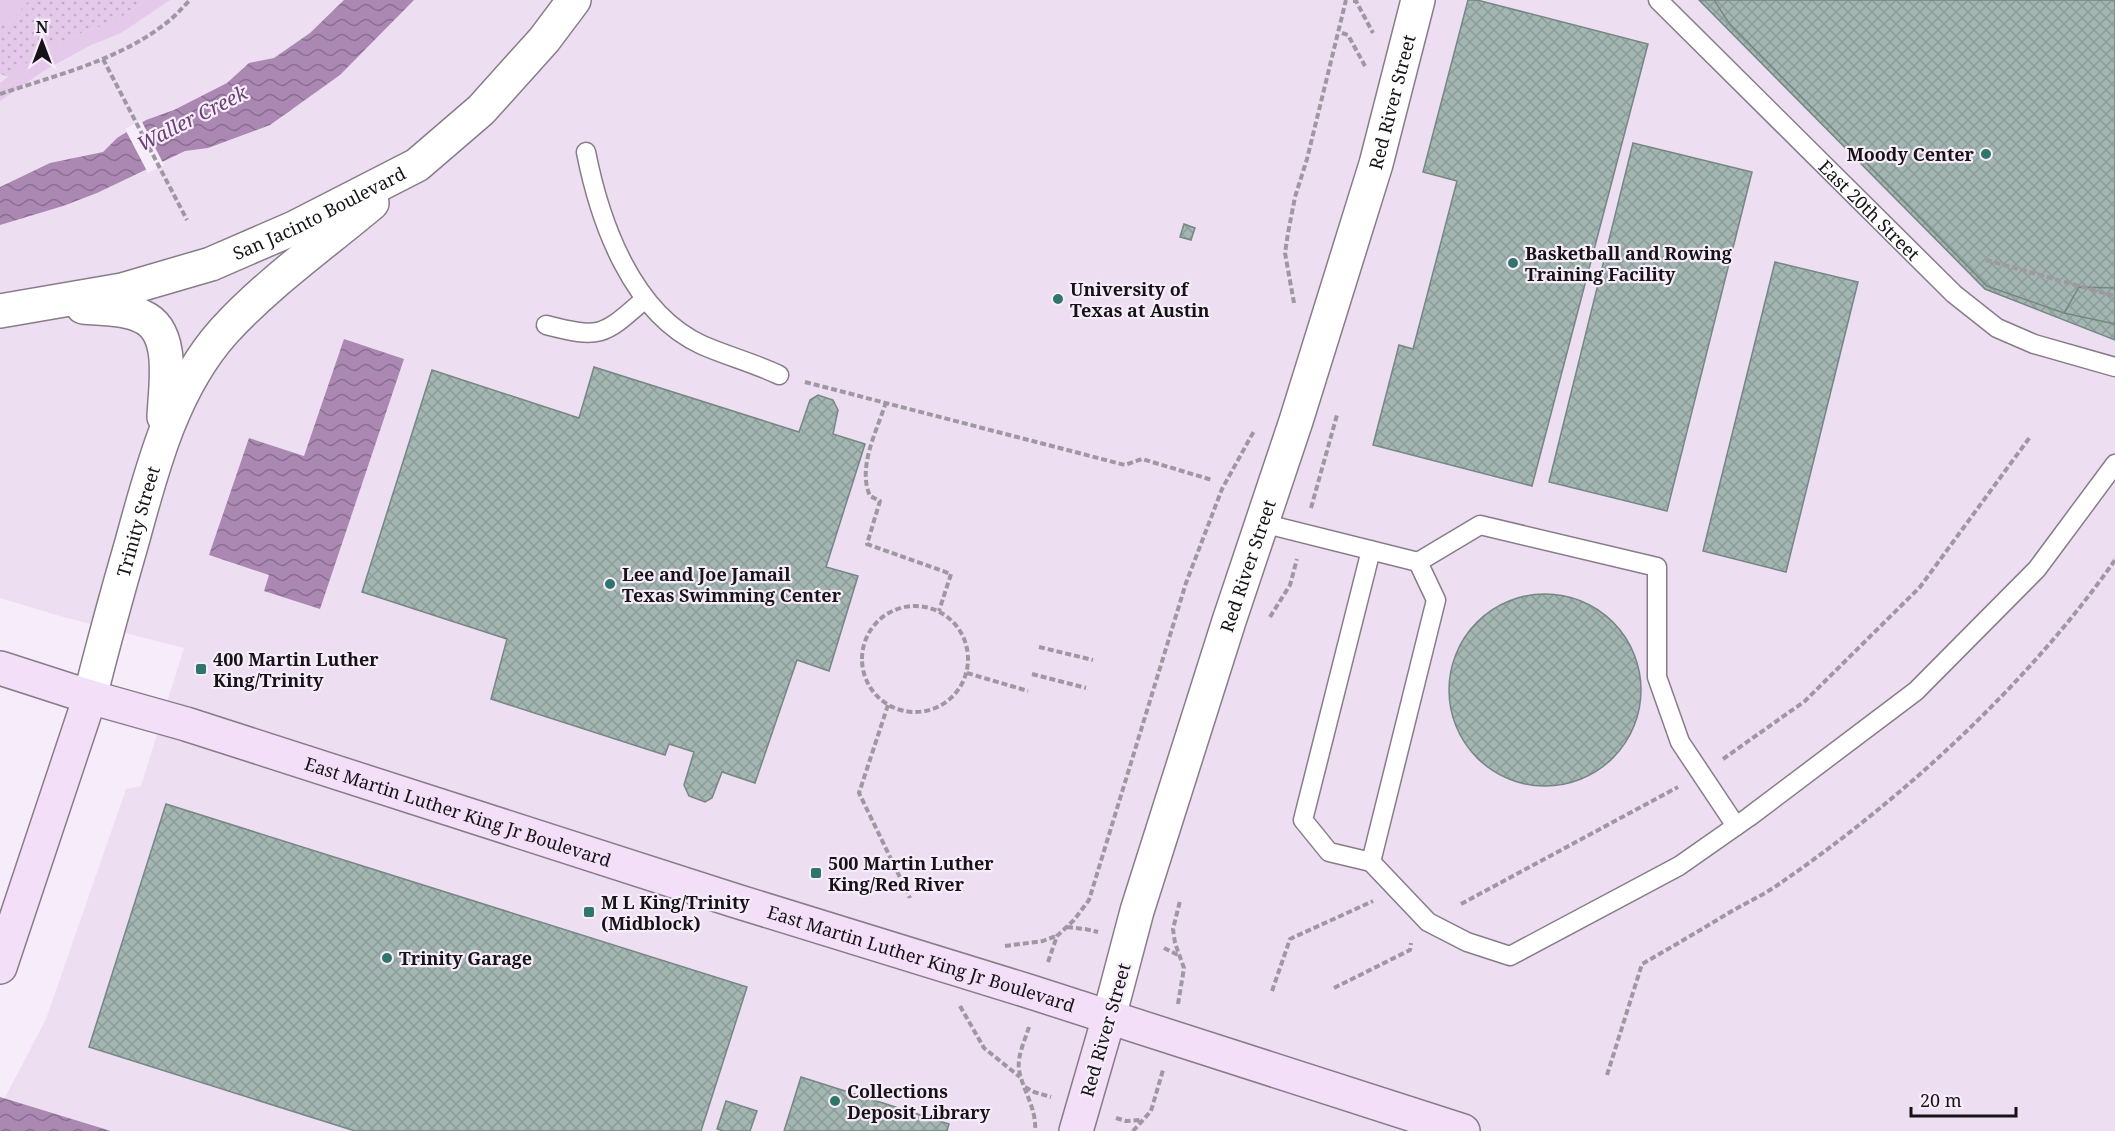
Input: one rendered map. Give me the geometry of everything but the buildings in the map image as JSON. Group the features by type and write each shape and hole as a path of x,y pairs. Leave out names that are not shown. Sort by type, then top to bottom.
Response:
{"main road":[{"name":"East Martin Luther King Jr Boulevard","path":"0,668 90,697 186,723 1463,1131"},
{"name":"Trinity Street","path":"1,959 90,697"},
{"name":"Red River Street","path":"1076,1131 1109,1017"}],"street":[{"name":"San Jacinto Boulevard","path":"0,311 122,290 211,264 294,228 417,165 480,110 544,40 574,0"},
{"name":"Red River Street","path":"1109,1017 1137,911 1376,164 1419,0"},
{"name":"Trinity Street","path":"90,697 146,493 163,440 186,386 223,333 268,287 417,165"},
{"path":"37,305 116,309 145,318 162,334 166,362 163,440"}],"lane":[{"name":"East 20th Street","path":"1658,0 1954,294 1997,328 2034,344 2115,367"},
{"path":"586,152 593,190 614,243 645,299 683,333 702,345 779,375"},
{"path":"546,325 579,333 598,332 617,323 645,299"},
{"path":"1371,550 1303,820 1329,852 1371,862 1428,922 1467,942 1510,956 1679,866 1916,691 2037,569 2115,464"},
{"path":"1262,523 1418,562 1480,525 1657,567 1656,677 1680,742 1736,826"},
{"path":"1371,862 1436,600 1418,562"}],"path":[{"path":"0,94 103,59 139,41 170,20 190,0"},
{"path":"1295,307 1290,270 1285,253 1288,233 1295,197 1307,159 1346,0"},
{"path":"1342,33 1348,35"},
{"path":"103,59 187,220"},
{"path":"1986,260 2115,296"},
{"path":"779,375 1125,465 1142,459 1212,480"},
{"path":"886,402 865,473 865,485 870,496 880,501 867,544 951,574 939,611"},
{"path":"1052,949 1057,936 1089,900 1186,583 1222,489 1258,424"},
{"path":"1720,762 1806,701 1920,587 2030,437"},
{"path":"1607,1075 1642,964 1778,885 1876,812 1964,734 2018,678 2094,590 2115,560"},
{"path":"1267,625 1271,614 1290,585"},
{"path":"904,606 922,606 939,611 954,622 964,637 969,654 967,673 961,688 950,700 936,708 920,712 904,711 888,705 874,694 865,678 861,660 864,642 873,626 886,613 904,606"},
{"path":"1039,647 1093,660"},
{"path":"967,673 1028,691"},
{"path":"1032,674 1086,688"},
{"path":"888,705 859,793 910,897"},
{"path":"1461,904 1678,787"},
{"path":"1272,991 1290,939 1397,890"},
{"path":"1182,893 1173,929 1174,943 1184,968 1184,979"},
{"path":"1066,927 1085,928"},
{"path":"1334,988 1410,950 1412,939"},
{"path":"1161,947 1179,955"},
{"path":"936,963 984,1048 1022,1078"},
{"path":"1019,1060 1024,1086 1032,1106 1035,1131"},
{"path":"1024,1086 1043,1095"},
{"path":"1133,1131 1151,1111 1156,1098"},
{"path":"1126,1121 1143,1120"}],"shaded area":[{"name":"University of Texas at Austin","path":"0,0 2115,0 2115,1131 0,1131 0,1107 46,1019 126,789 141,786 184,648 63,617 0,598"},
{"path":"0,0 29,0 9,24 0,17"},
{"path":"29,0 146,0 114,22 81,33 46,49 9,77 0,74 0,17 9,24"},
{"path":"146,0 170,0 121,33 91,45 45,70 0,101 0,83 46,49 81,33 114,22"}],"water":[{"name":"Waller Creek","path":"344,0 414,0 340,75 270,125 208,148 185,151 97,193 0,225 0,187 50,163 103,152 117,138 146,120 174,110 227,83 249,63 274,58 310,33"},
{"path":"344,339 404,359 320,609 264,591 269,575 209,555 249,438 304,456"},
{"path":"0,1097 111,1131 0,1131"}],"pier":[{"path":"141,120 164,165 148,173 125,129"}],"place":[{"name":"Moody Center","path":"1986,154"},
{"name":"Basketball and Rowing Training Facility","path":"1513,263"},
{"name":"University of Texas at Austin","path":"1058,299"},
{"name":"Lee and Joe Jamail Texas Swimming Center","path":"610,584"},
{"name":"400 Martin Luther King/Trinity","path":"201,669"},
{"name":"500 Martin Luther King/Red River","path":"816,873"},
{"name":"M L King/Trinity (Midblock)","path":"589,912"},
{"name":"Trinity Garage","path":"387,958"},
{"name":"Collections Deposit Library","path":"835,1101"}]}
